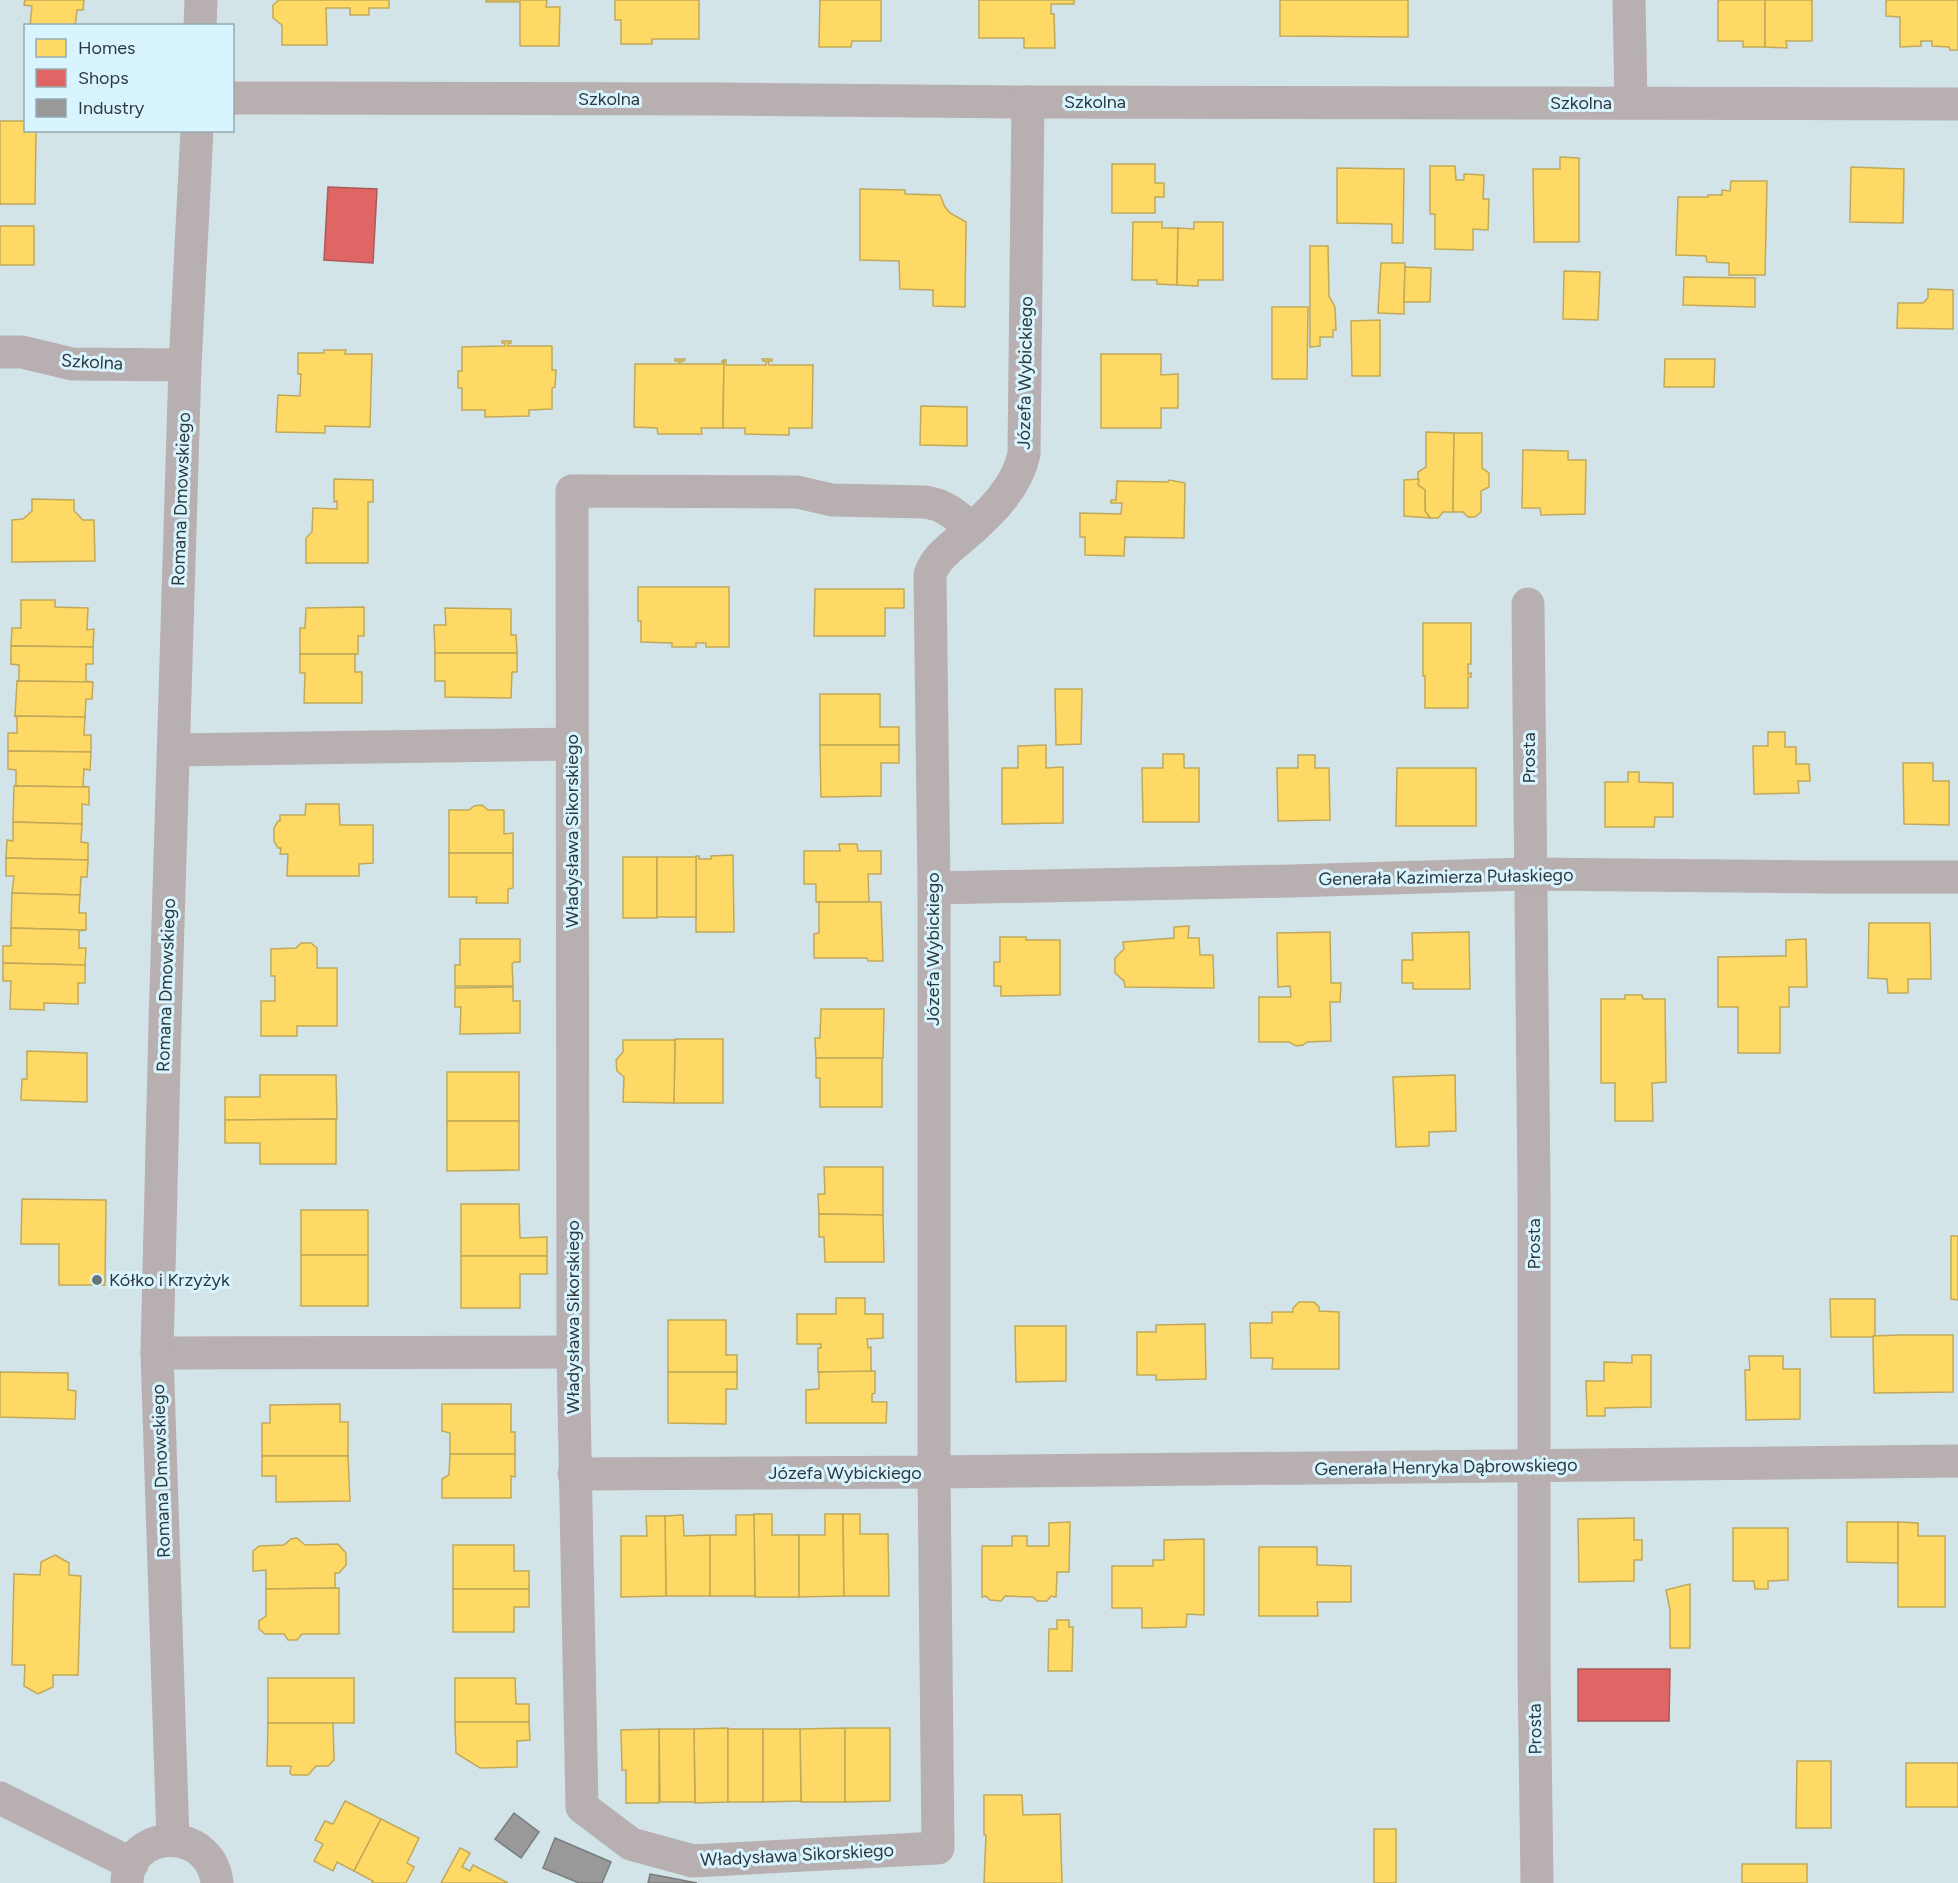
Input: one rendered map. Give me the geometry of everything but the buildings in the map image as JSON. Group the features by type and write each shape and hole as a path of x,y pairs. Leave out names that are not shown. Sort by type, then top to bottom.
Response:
{"street":[{"path":"200,24 201,0"},
{"path":"1629,0 1630,103"},
{"name":"Szkolna","path":"234,98 1958,104"},
{"name":"Józefa Wybickiego","path":"574,1474 934,1472 934,888 930,575 932,566 1010,489 1021,468 1024,454 1028,102"},
{"name":"Romana Dmowskiego","path":"173,1839 157,1353 185,364 197,132"},
{"name":"Szkolna","path":"0,352 22,352 72,364 185,364"},
{"name":"Władysława Sikorskiego","path":"934,1472 938,1848 693,1861 631,1844 582,1807 573,1352 572,491 797,492 832,500 925,502 946,508 972,529"},
{"name":"Prosta","path":"1528,604 1537,1883"},
{"path":"174,750 572,744"},
{"name":"Generała Kazimierza Pułaskiego","path":"934,888 1290,881 1530,873 1958,877"},
{"path":"157,1353 573,1352"},
{"name":"Generała Henryka Dąbrowskiego","path":"934,1472 1958,1461"},
{"path":"0,1798 129,1873 139,1854 148,1846 159,1841 173,1839 186,1842 199,1848 209,1860 216,1873 216,1883"}],"place":[{"name":"Kółko i Krzyżyk","path":"97,1280"}]}
